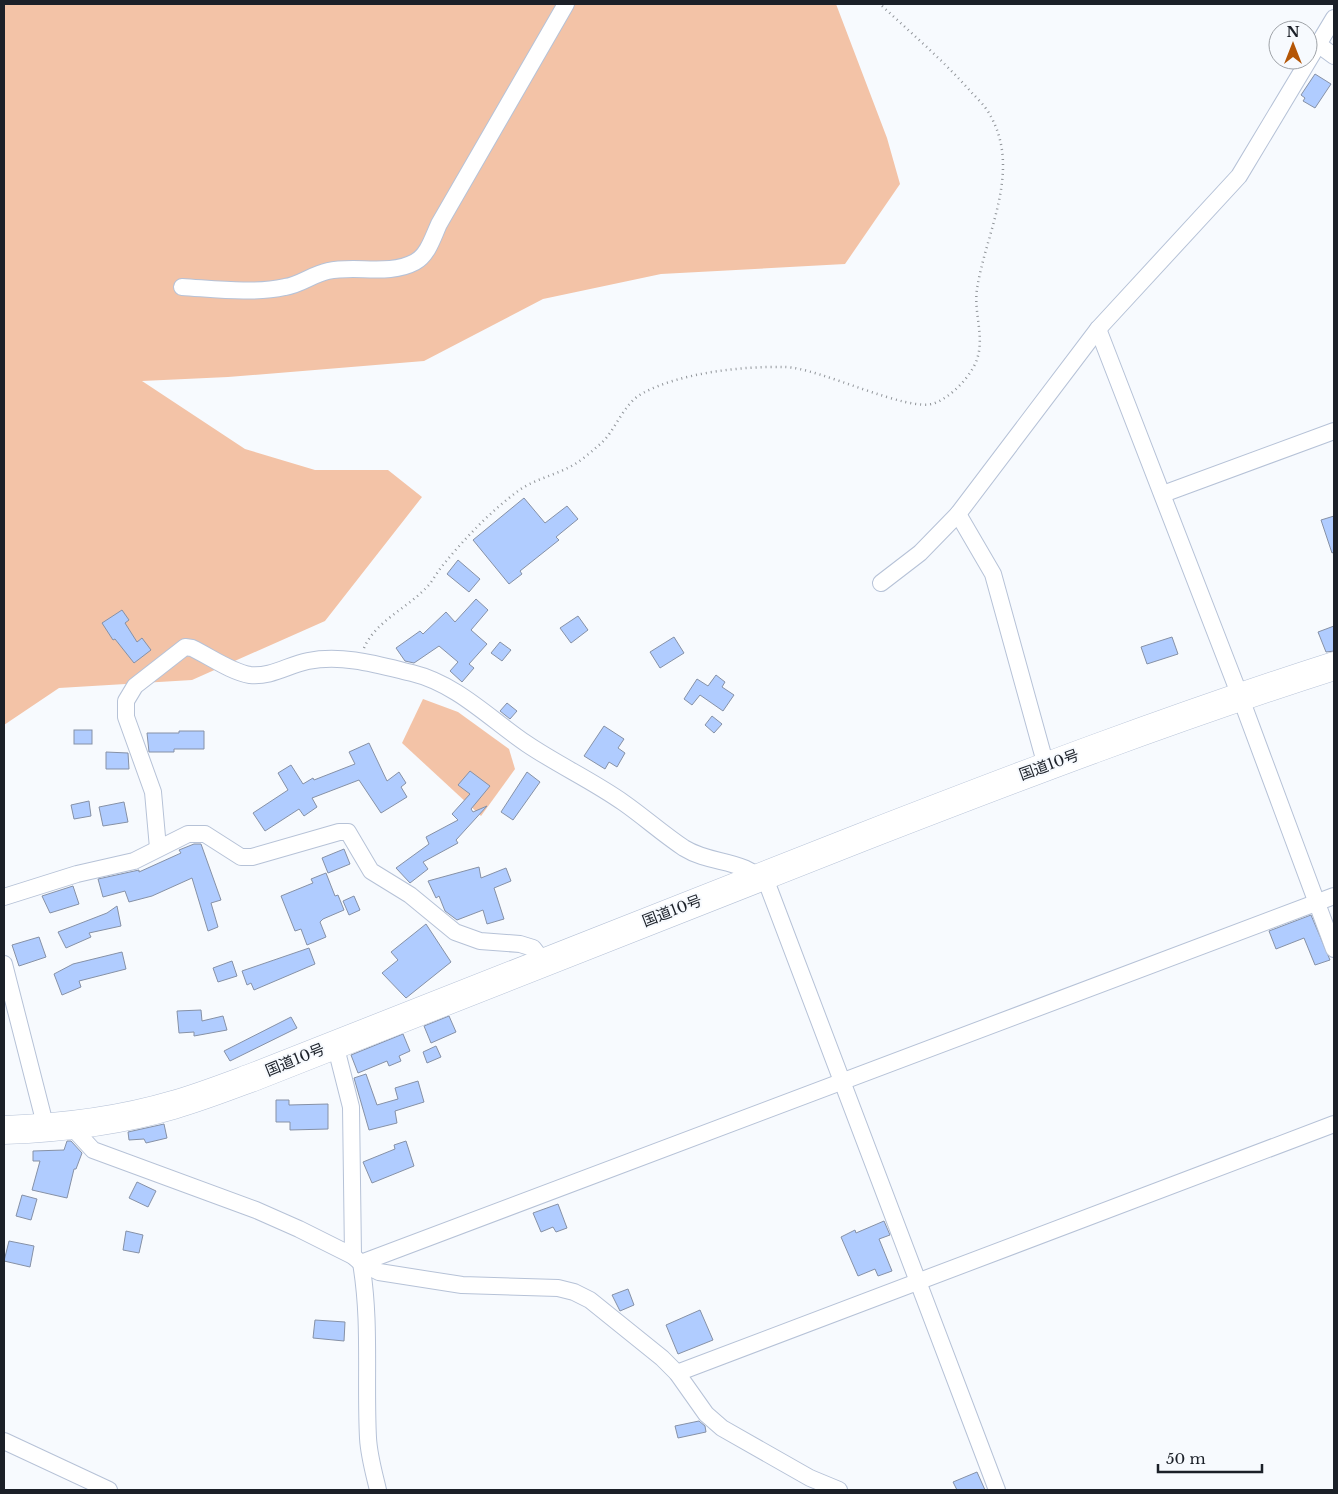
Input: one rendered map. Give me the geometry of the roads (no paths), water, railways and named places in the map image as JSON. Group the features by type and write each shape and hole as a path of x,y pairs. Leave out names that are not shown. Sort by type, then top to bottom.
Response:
{"highway":[{"name":"国道10号","path":"4,1130 58,1126 172,1105 256,1076 760,876 1046,766 1240,696 1334,666"}],"street":[{"path":"182,287 253,290 287,287 328,270 400,268 417,261 428,248 439,224 566,4"},
{"path":"881,583 920,554 958,514 1098,329 1239,176 1334,18"},
{"path":"1319,45 1334,56"},
{"path":"1098,329 1240,696 1334,949"},
{"path":"1162,494 1334,431"},
{"path":"958,514 993,574 1046,766"},
{"path":"158,848 153,792 126,717 126,701 135,686 185,647 192,648 248,674 264,675 308,661 358,661 416,674 440,683 488,713 526,744 624,802 685,848 705,858 745,867 760,876 768,886 996,1490"},
{"path":"4,897 77,874 134,861 188,834 205,834 241,857 252,857 339,832 348,832 371,871 410,894 455,932 465,938 520,944 533,948 544,962"},
{"path":"357,1260 842,1082 1334,896"},
{"path":"4,964 58,1126 93,1150 256,1210 379,1272 428,1282 558,1288 574,1292 590,1300 662,1358 677,1372 706,1414 722,1428 794,1469 839,1490"},
{"path":"335,1044 351,1107 357,1260 365,1286 368,1344 368,1439 378,1490"},
{"path":"677,1372 1334,1124"},
{"path":"4,1441 109,1490"}]}
